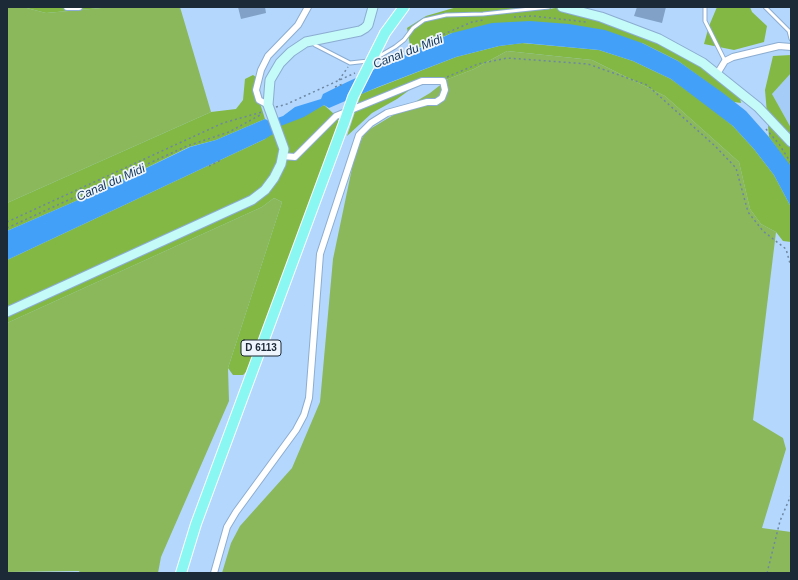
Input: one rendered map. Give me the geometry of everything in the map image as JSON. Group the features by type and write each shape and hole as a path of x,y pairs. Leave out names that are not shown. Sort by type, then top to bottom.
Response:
{"main road":[{"name":"D 6113","path":"181,573 196,524 353,97 385,33 404,7"}],"street":[{"path":"68,7 79,7"},
{"path":"269,109 259,100 256,90 261,70 268,56 298,25 308,7"},
{"path":"7,312 252,200 265,190 274,178 281,164 284,149 269,109 270,80 280,63 291,52 306,42 360,31 368,25 373,7"},
{"path":"562,7 601,17 659,39 703,63 758,107 791,142"},
{"path":"717,74 726,61 733,57 778,46 791,47"},
{"path":"214,573 227,527 236,512 296,430 304,415 309,398 320,254 359,135 371,123 387,114 427,102 436,102 442,98 446,90 443,81 422,81 336,116 295,157 282,156"}],"lane":[{"path":"313,40 315,45 350,63 363,63 384,55 404,40 413,28 424,20 446,15 483,14 549,7"},
{"path":"705,7 706,22 726,61"},
{"path":"765,7 789,31 791,39"}],"path":[{"path":"513,17 571,19 591,24"},
{"path":"383,60 472,22 486,20"},
{"path":"443,81 449,75 478,64 507,58 588,64 647,85 715,146 736,168 748,212 763,231 786,249 791,267"},
{"path":"338,82 350,63"},
{"path":"7,222 223,124 269,109 338,82 359,72"},
{"path":"335,87 343,84"},
{"path":"7,228 187,146 229,132 269,109"},
{"path":"764,127 780,144 791,163"},
{"path":"208,166 221,160"},
{"path":"767,573 780,521 791,495"}],"shaded area":[{"path":"791,73 791,128 772,94"}],"green space":[{"path":"7,7 23,7 46,13 112,7 180,7 211,112 7,203"},
{"path":"23,7 112,7 46,13"},
{"path":"457,7 524,7 543,10 562,7 659,39 739,92 741,103 734,102 678,61 642,43 452,33 411,51 407,28 426,16"},
{"path":"717,7 750,7 752,12 767,26 764,42 734,50 704,44 709,26"},
{"path":"522,43 599,50 633,61 671,79 710,107 733,126 754,149 774,175 791,207 791,242 783,241 776,232 761,224 750,209 739,162 665,96 592,60 507,51 474,69 443,81 422,81 397,99 372,113 347,136 361,94 456,57 499,46"},
{"path":"507,51 592,60 665,96 739,162 750,209 761,224 776,232 753,420 783,438 786,449 762,528 791,532 791,573 222,573 231,543 240,526 292,468 320,402 333,259 355,154 365,132 430,93 448,79 474,69"},
{"path":"791,55 791,73 772,94 791,128 791,168 769,137 765,90 773,56"},
{"path":"253,75 259,79 259,100 265,119 216,140 189,147 99,191 7,231 7,203 211,112 236,109 243,100 245,79"},
{"path":"324,105 344,123 256,362 243,375 233,375 228,368 282,202 274,198 262,207 7,323 7,260 265,139 273,129"},
{"path":"274,198 282,202 228,368 229,401 161,557 158,573 80,573 79,571 7,572 7,323 262,207"}],"water":[{"path":"530,21 569,24 605,30 642,43 678,61 723,93 746,111 769,137 790,165 791,207 774,175 754,149 733,126 671,79 633,61 599,50 524,43 499,46 456,57 378,87 329,108 324,105 304,117 273,129 273,134 265,139 7,260 7,231 99,191 190,147 216,140 265,119 269,121 283,116 295,107 321,99 323,94 452,33 492,23"}],"building":[{"path":"238,7 265,7 266,13 241,19"},
{"path":"637,7 666,7 662,23 634,16"}],"water label":[{"name":"Canal du Midi","path":"408,52"},
{"name":"Canal du Midi","path":"111,183"}]}
